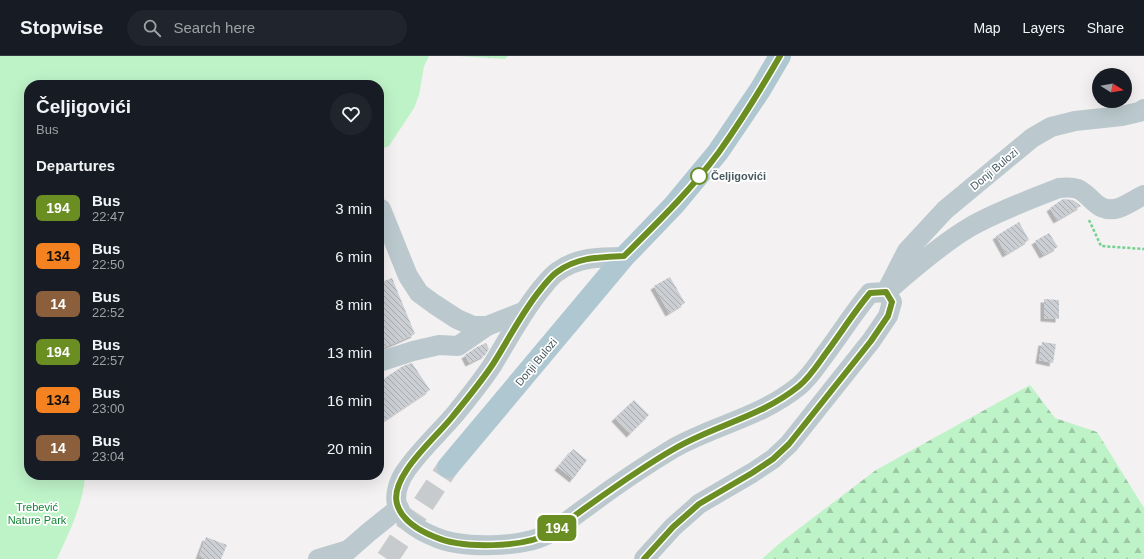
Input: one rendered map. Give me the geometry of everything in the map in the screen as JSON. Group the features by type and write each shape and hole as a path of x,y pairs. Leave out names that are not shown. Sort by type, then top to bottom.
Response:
{"main road":[{"name":"Donji Bulozi","path":"448,467 624,256 674,205 718,152 760,90 780,56"}],"street":[{"name":"Donji Bulozi","path":"886,292 907,251 945,210 1032,138 1051,127 1075,121 1122,116 1140,112 1144,108"},
{"path":"624,256 589,258 569,264 555,273 524,311 491,366 467,399 405,470 397,489 397,503 402,514 410,523 427,534 444,541 484,545 487,552 506,544 528,540 548,534 634,472 676,447 699,436 750,416 783,398 801,384 812,372 857,308 870,293 886,292 911,270 969,228 990,217 1059,188 1070,187 1079,190 1095,204 1108,209 1119,208 1144,195"},
{"path":"384,216 408,276 419,293 457,319 474,326 486,326"},
{"path":"644,559 673,527 699,504 773,459 789,444 871,341 888,316 892,302 886,292"},
{"path":"384,360 413,351 439,345 458,346 486,326 524,311"},
{"path":"318,559 343,554 399,508"}],"path":[{"path":"1087,197 1089,222 1101,246 1144,249"}],"green space":[{"name":"Trebević Nature Park","path":"0,56 429,56 424,66 419,95 414,108 389,146 384,148 384,80 24,80 24,480 85,480 84,487 71,529 57,559 0,559"},
{"path":"459,56 508,56 505,59"},
{"path":"1030,385 1055,418 1097,432 1144,508 1144,559 762,559 780,543 876,470"}],"building":[{"path":"1063,199 1073,200 1081,206 1057,220 1050,208"},
{"path":"1019,222 1029,240 1006,254 996,236"},
{"path":"1049,233 1058,247 1043,255 1035,241"},
{"path":"670,277 685,303 669,313 654,286"},
{"path":"392,278 415,334 384,348 384,281"},
{"path":"1044,299 1059,300 1059,319 1044,318"},
{"path":"1042,342 1056,344 1053,363 1039,360"},
{"path":"486,343 489,349 485,355 469,363 465,355"},
{"path":"412,363 430,390 384,421 384,379 403,366"},
{"path":"634,400 649,415 630,434 615,418"},
{"path":"573,449 587,460 573,479 558,467"},
{"path":"206,537 227,545 221,559 207,559 199,556"}],"tunnel":[{"path":"387,559 448,467"}],"bus line":[{"name":"194","path":"644,559 673,527 699,504 752,473 773,459 789,444 837,385 888,316 892,302 886,292 870,293 857,308 812,372 801,384 783,398 750,416 699,436 676,447 634,472 548,534 528,540 506,544 462,544 444,541 427,534 410,523 402,514 397,503 397,489 405,470 446,425 467,399 491,366 527,306 555,273 569,264 589,258 624,256 674,205 718,152 760,90 780,56"}],"place":[{"name":"Čeljigovići","path":"699,176"}]}
